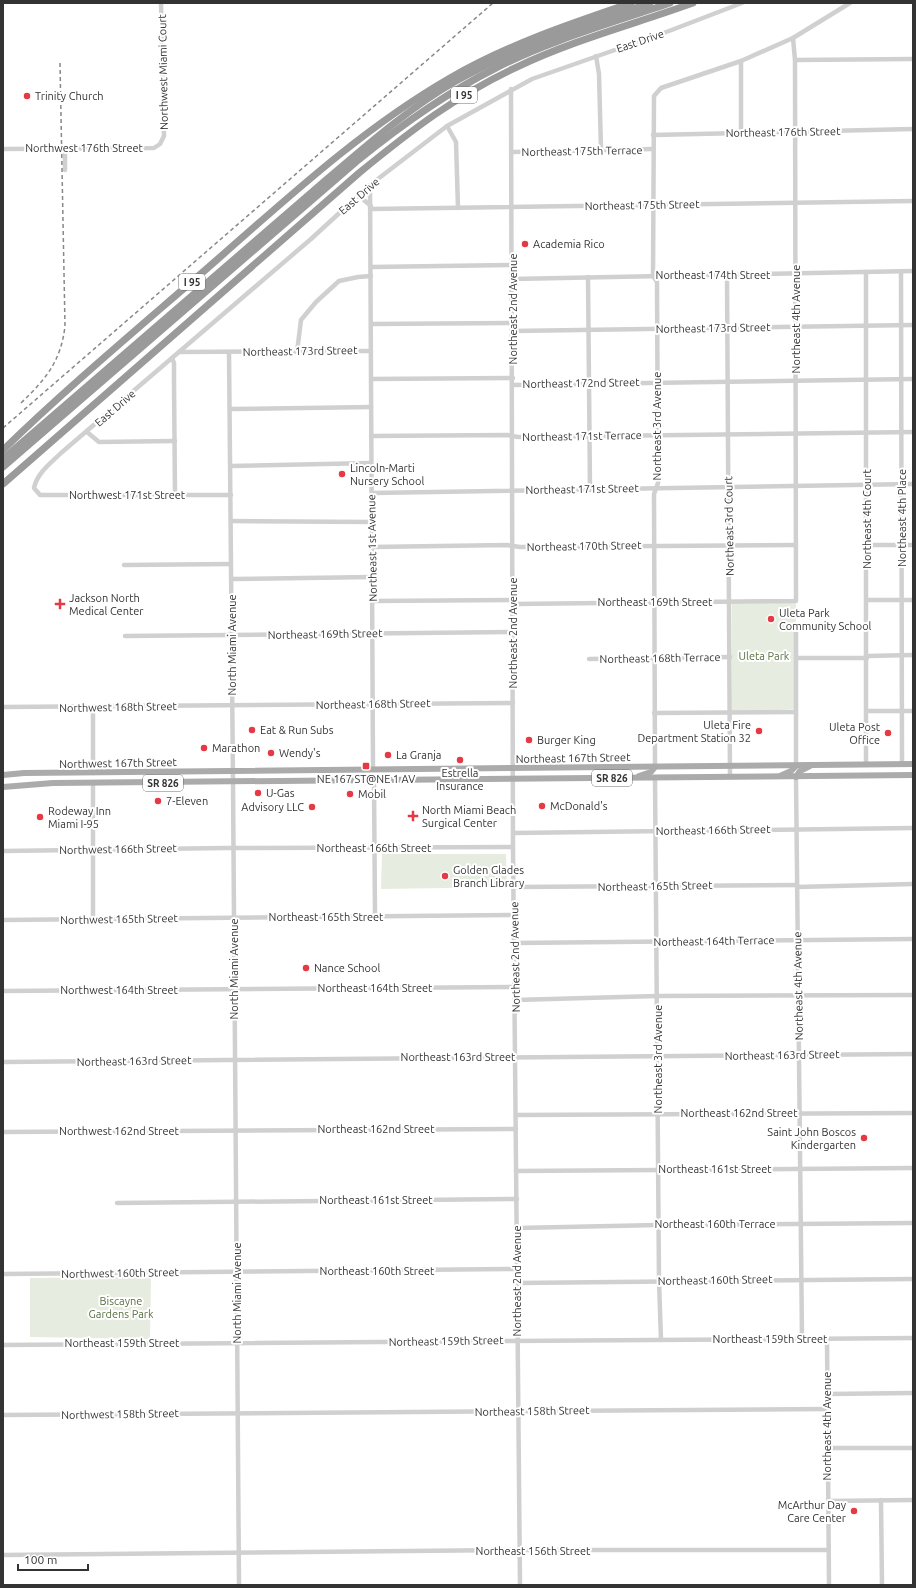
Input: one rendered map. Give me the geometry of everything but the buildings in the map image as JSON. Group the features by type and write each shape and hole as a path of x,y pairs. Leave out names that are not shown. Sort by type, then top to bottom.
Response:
{"highway":[{"name":"I 95","path":"3,450 102,360 297,190 360,138 386,119 451,78 501,51 543,33 631,3"},
{"path":"3,467 58,415 326,180 374,139 418,106 456,82 510,54 543,40 650,3"},
{"path":"3,459 58,415 357,161 419,113 460,87 532,51 670,3"},
{"name":"I 95","path":"3,484 359,173 434,114 489,81 537,58 693,3"}],"main road":[{"name":"Northeast 167th Street","path":"233,772 913,764"},
{"path":"777,777 792,771 796,766"},
{"path":"796,777 800,771 811,766"},
{"path":"634,778 651,772 655,767"},
{"path":"655,778 659,773 672,767"},
{"path":"359,781 369,776 374,770"},
{"path":"374,781 379,775 391,770"},
{"name":"Northwest 167th Street","path":"3,777 13,774 233,772"},
{"path":"93,784 109,773"},
{"name":"Northeast 167th Street","path":"233,782 913,775"},
{"name":"Northwest 167th Street","path":"3,787 35,784 233,782"}],"street":[{"name":"Northwest Miami Court","path":"161,3 163,141"},
{"name":"East Drive","path":"35,481 61,453 370,185 447,126 511,89 532,79 669,31 742,3"},
{"path":"741,132 742,61 793,38 850,3"},
{"name":"Northeast 4th Avenue","path":"793,38 795,60 796,202 796,601"},
{"path":"596,56 599,74 601,150"},
{"path":"795,60 913,59"},
{"name":"Northeast 3rd Avenue","path":"655,767 654,494 658,483 658,382 656,282 653,276 654,96 662,88 742,61"},
{"name":"Northeast 2nd Avenue","path":"511,89 513,323 513,847 520,1585"},
{"path":"447,126 456,142 458,208"},
{"name":"Northeast 176th Street","path":"653,135 913,129"},
{"name":"Northwest 176th Street","path":"3,149 154,148 163,141"},
{"path":"65,148 65,170"},
{"name":"Northeast 175th Terrace","path":"512,152 653,149"},
{"name":"Northeast 1st Avenue","path":"370,185 374,770"},
{"path":"359,196 371,208"},
{"name":"Northeast 175th Street","path":"371,208 512,208 913,200"},
{"path":"370,267 512,265"},
{"name":"Northeast 4th Place","path":"902,271 902,764"},
{"name":"Northeast 174th Street","path":"512,279 727,276 913,271"},
{"name":"Northeast 4th Court","path":"866,272 866,765"},
{"path":"297,352 301,320 316,302 339,282 358,277 370,276"},
{"name":"Northeast 3rd Court","path":"727,276 730,777"},
{"path":"588,277 590,490"},
{"path":"371,324 513,323"},
{"name":"Northeast 173rd Street","path":"513,331 913,325"},
{"name":"Northeast 173rd Street","path":"179,352 371,351"},
{"name":"North Miami Avenue","path":"229,352 239,1585"},
{"path":"172,358 174,363 175,495"},
{"name":"Northeast 172nd Street","path":"371,379 513,378"},
{"name":"Northeast 172nd Street","path":"513,385 913,379"},
{"path":"230,409 371,407"},
{"path":"87,432 100,442 175,441"},
{"name":"Northeast 171st Terrace","path":"371,436 589,436 913,432"},
{"path":"231,466 371,463"},
{"name":"Northwest 171st Street","path":"35,481 34,488 40,495 231,495"},
{"name":"Northeast 171st Street","path":"372,493 913,484"},
{"path":"231,521 372,522"},
{"name":"Northeast 170th Street","path":"372,547 796,545"},
{"path":"867,545 913,545"},
{"path":"124,565 231,564"},
{"path":"231,579 372,577"},
{"path":"866,600 913,600"},
{"name":"Northeast 169th Street","path":"373,601 796,601"},
{"name":"Northeast 169th Street","path":"125,636 513,632"},
{"path":"796,632 796,766"},
{"path":"796,658 913,655"},
{"name":"Northeast 168th Terrace","path":"589,659 730,657"},
{"name":"Northeast 168th Street","path":"232,705 513,703"},
{"name":"Northwest 168th Street","path":"3,707 232,705"},
{"path":"93,707 93,773"},
{"path":"867,711 913,711"},
{"path":"654,713 796,712"},
{"name":"Northeast 4th Avenue","path":"796,777 802,1339"},
{"name":"Northeast 3rd Avenue","path":"655,778 658,1225 661,1340"},
{"path":"374,781 375,917"},
{"path":"93,784 93,919"},
{"name":"Northeast 166th Street","path":"513,833 913,828"},
{"name":"Northeast 166th Street","path":"234,848 513,847"},
{"name":"Northwest 166th Street","path":"3,851 234,848"},
{"name":"Northeast 165th Street","path":"514,887 913,884"},
{"name":"Northeast 165th Street","path":"234,918 514,915"},
{"name":"Northwest 165th Street","path":"3,920 234,918"},
{"name":"Northeast 164th Terrace","path":"514,944 913,939"},
{"name":"Northeast 164th Street","path":"235,989 515,987"},
{"name":"Northwest 164th Street","path":"3,991 235,989"},
{"path":"515,1000 657,996 913,995"},
{"name":"Northeast 163rd Street","path":"3,1062 913,1054"},
{"name":"Northeast 162nd Street","path":"516,1115 913,1113"},
{"name":"Northeast 162nd Street","path":"236,1130 516,1129"},
{"name":"Northwest 162nd Street","path":"3,1132 236,1130"},
{"name":"Northeast 161st Street","path":"516,1171 913,1168"},
{"name":"Northeast 161st Street","path":"118,1203 516,1199"},
{"name":"Northeast 160th Terrace","path":"517,1228 658,1225 913,1223"},
{"name":"Northeast 160th Street","path":"236,1272 517,1270"},
{"name":"Northwest 160th Street","path":"3,1274 236,1272"},
{"name":"Northeast 160th Street","path":"517,1283 913,1279"},
{"name":"Northeast 159th Street","path":"3,1345 913,1338"},
{"name":"Northeast 4th Avenue","path":"827,1339 828,1585"},
{"path":"827,1394 913,1393"},
{"name":"Northeast 158th Street","path":"237,1413 827,1409"},
{"name":"Northwest 158th Street","path":"3,1415 237,1413"},
{"path":"828,1448 913,1448"},
{"path":"881,1500 882,1585"},
{"path":"828,1501 913,1500"},
{"name":"Northeast 156th Street","path":"3,1555 519,1550 828,1550"}],"green space":[{"name":"Uleta Park","path":"796,602 795,709 732,713 732,603"},
{"path":"382,854 506,854 507,887 381,889"},
{"name":"Biscayne Gardens Park","path":"151,1277 150,1339 30,1337 30,1278"}],"railway":[{"path":"3,428 493,3"},
{"path":"21,403 38,386 51,369 60,349 65,326 60,63"}],"place":[{"name":"Trinity Church","path":"27,96"},
{"name":"Academia Rico","path":"525,244"},
{"name":"Lincoln-Marti Nursery School","path":"342,474"},
{"name":"Jackson North Medical Center","path":"60,604"},
{"name":"Uleta Park Community School","path":"771,619"},
{"name":"Eat & Run Subs","path":"252,730"},
{"name":"Uleta Fire Department Station 32","path":"759,731"},
{"name":"Uleta Post Office","path":"888,733"},
{"name":"Burger King","path":"529,740"},
{"name":"Marathon","path":"204,748"},
{"name":"Wendy's","path":"271,753"},
{"name":"La Granja","path":"388,755"},
{"name":"Estrella Insurance","path":"460,760"},
{"name":"NE 167 ST@NE 1 AV","path":"366,766"},
{"name":"U-Gas","path":"258,793"},
{"name":"Mobil","path":"350,794"},
{"name":"7-Eleven","path":"158,801"},
{"name":"McDonald's","path":"542,806"},
{"name":"Advisory LLC","path":"312,807"},
{"name":"North Miami Beach Surgical Center","path":"413,816"},
{"name":"Rodeway Inn Miami I-95","path":"40,817"},
{"name":"Golden Glades Branch Library","path":"445,876"},
{"name":"Nance School","path":"306,968"},
{"name":"Saint John Boscos Kindergarten","path":"864,1138"},
{"name":"McArthur Day Care Center","path":"854,1511"}]}
